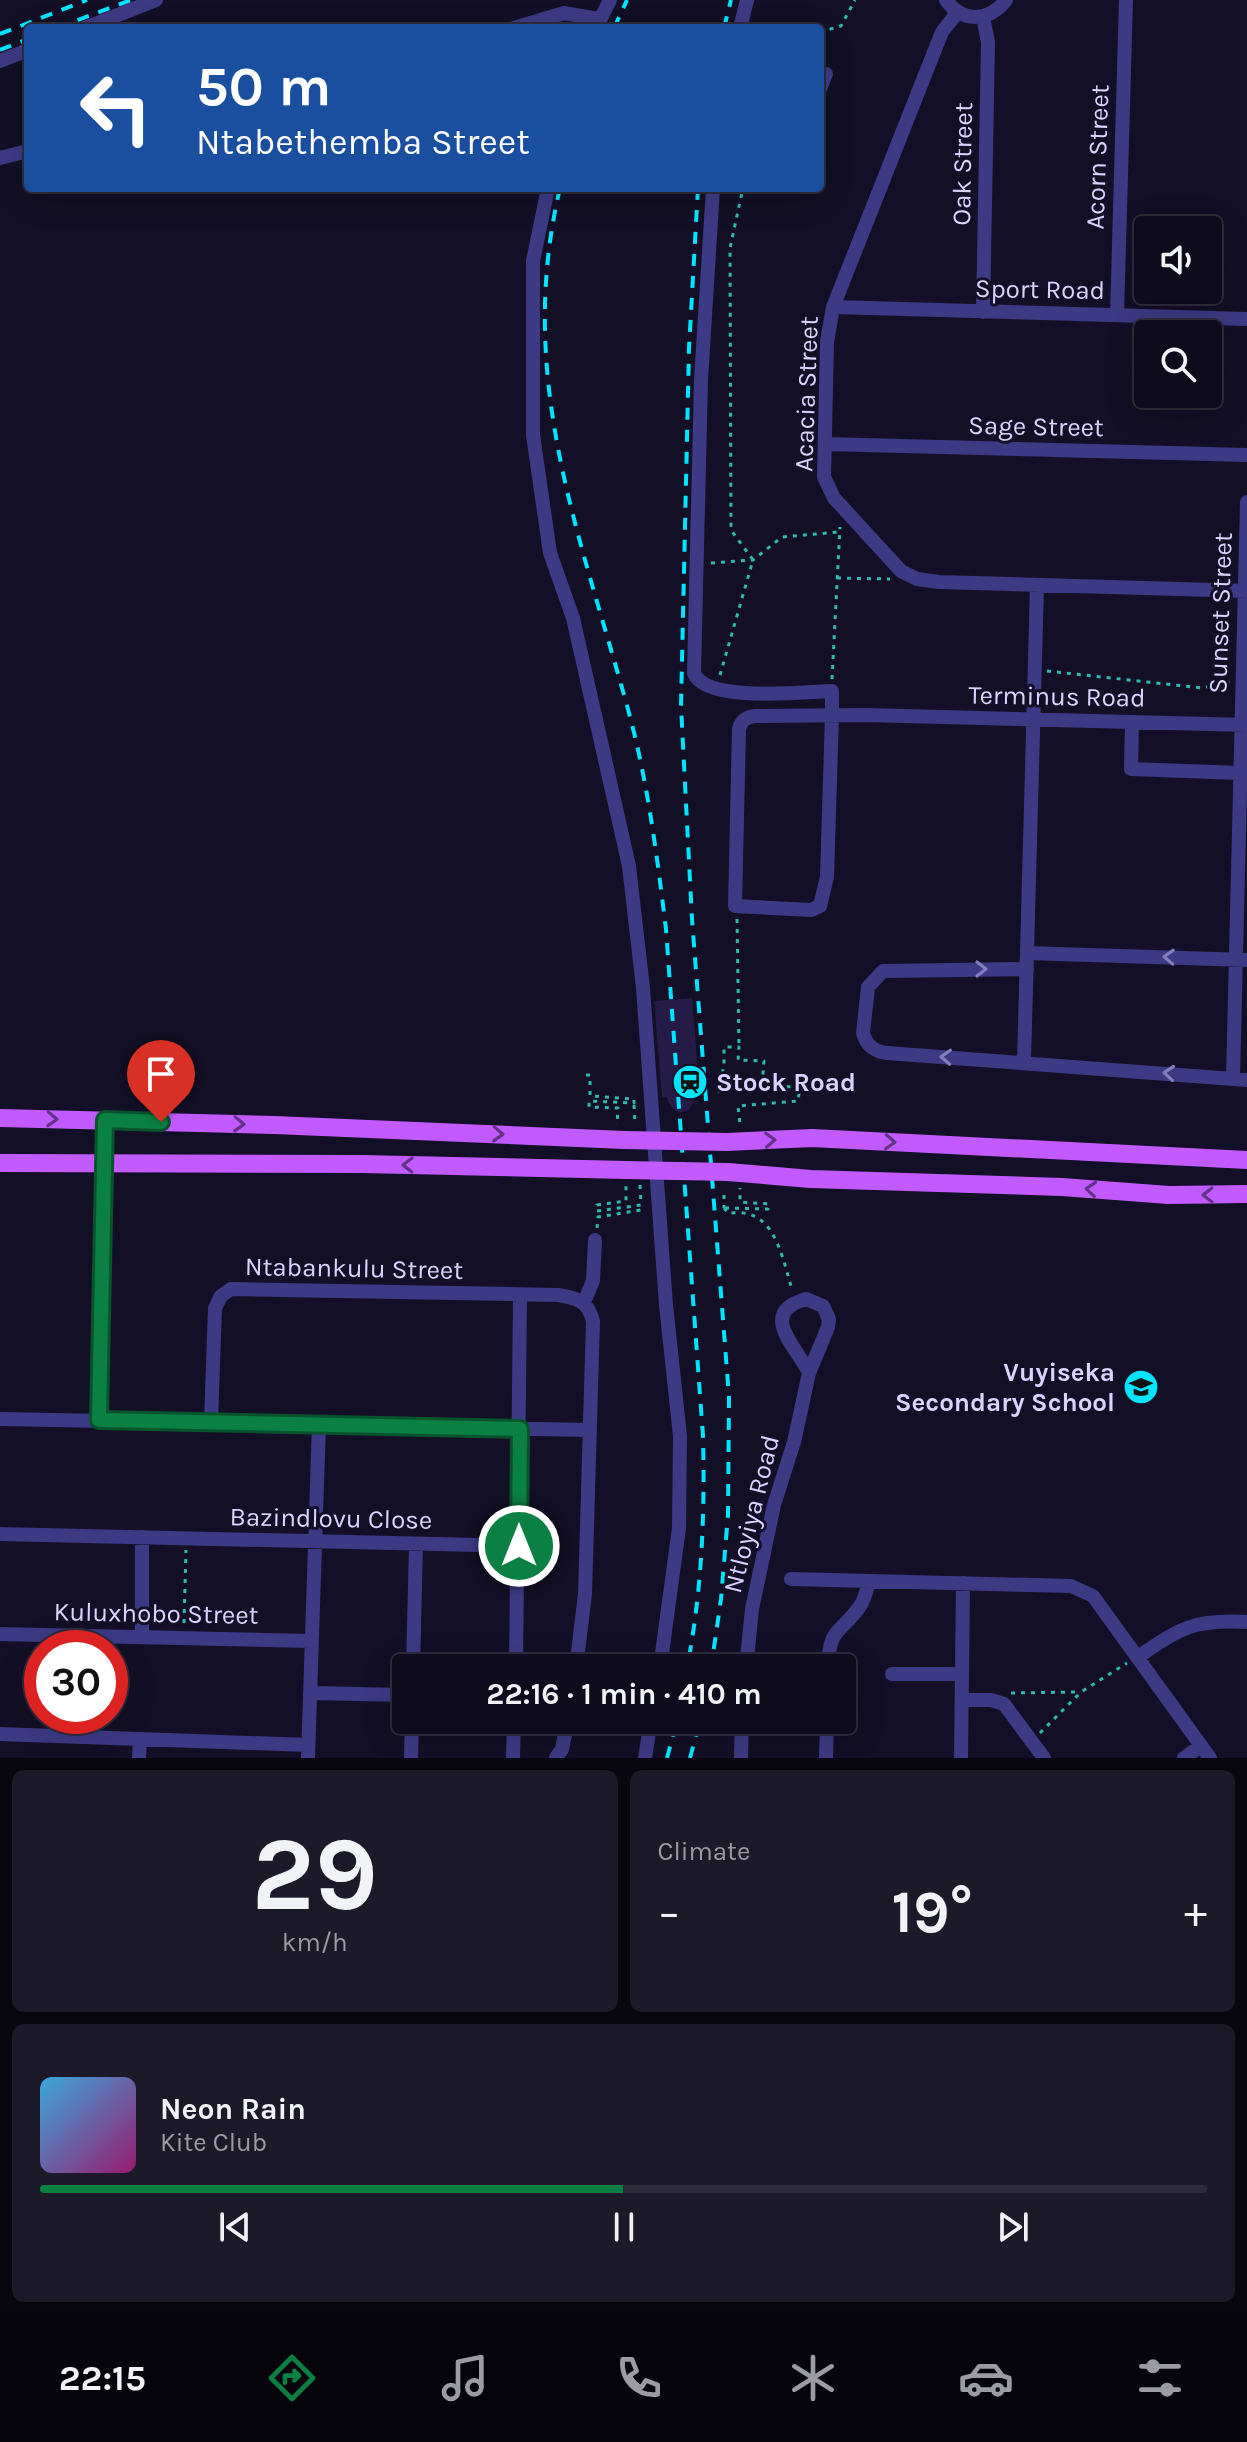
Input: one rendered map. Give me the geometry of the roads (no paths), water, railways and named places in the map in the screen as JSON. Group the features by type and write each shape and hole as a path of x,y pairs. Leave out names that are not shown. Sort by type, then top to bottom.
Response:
{"main road":[{"path":"0,1118 621,1132 727,1142 812,1138 1247,1160"},
{"path":"0,1163 363,1164 626,1177 1062,1187 1169,1195 1247,1194"}],"street":[{"path":"95,24 156,0"},
{"path":"527,24 564,13 597,23 610,0"},
{"path":"741,24 747,0"},
{"path":"946,0 957,13 969,18 995,12 1006,0"},
{"name":"Acorn Street","path":"1117,315 1126,0"},
{"name":"Acacia Street","path":"957,13 942,32 833,307 827,342 824,477 834,498 901,571 917,579 1037,586 1246,591"},
{"name":"Oak Street","path":"983,17 988,42 983,312"},
{"path":"0,61 24,52"},
{"path":"824,79 826,74"},
{"path":"0,158 24,152"},
{"path":"547,192 533,261 533,435 550,553 573,618 629,866 643,988 666,1305 680,1436 679,1528 662,1654"},
{"path":"713,192 701,380 694,673 699,682 730,692 832,691 832,715 827,877 820,906 811,910 738,908 733,903 740,724 755,716 832,715"},
{"name":"Sport Road","path":"833,307 1247,319"},
{"name":"Sage Street","path":"825,444 1247,455"},
{"name":"Sunset Street","path":"1240,1079 1243,802 1240,773 1244,725 1242,679 1247,502"},
{"path":"1024,1061 1037,586"},
{"name":"Terminus Road","path":"832,715 1244,725"},
{"path":"1132,722 1131,769 1240,773"},
{"path":"1027,953 1242,960"},
{"path":"1027,969 883,971 868,987 865,1040 881,1053 1240,1079"},
{"path":"99,1420 105,1120"},
{"path":"584,1302 593,1281 595,1240"},
{"name":"Ntabankulu Street","path":"211,1422 215,1308 221,1296 231,1289 520,1296"},
{"path":"516,1654 520,1296 558,1295 584,1302 593,1321 585,1594 578,1654"},
{"name":"Ntloyiya Road","path":"748,1654 757,1578 809,1373 828,1327 829,1319 823,1306 806,1299 787,1309 782,1325 784,1334 809,1373"},
{"path":"0,1419 590,1430"},
{"path":"0,1734 140,1739 308,1752 319,1424"},
{"name":"Bazindlovu Close","path":"0,1534 519,1546"},
{"path":"142,1537 142,1637"},
{"path":"413,1654 416,1544"},
{"path":"791,1579 1081,1588 1093,1596 1205,1752 1184,1758"},
{"path":"830,1654 835,1632 860,1606 869,1581"},
{"path":"961,1758 963,1583"},
{"path":"1138,1657 1189,1625 1211,1621 1247,1622"},
{"name":"Kuluxhobo Street","path":"0,1634 312,1641"},
{"path":"892,1674 962,1674"},
{"path":"310,1693 392,1695"},
{"path":"962,1700 998,1701 1009,1710 1044,1758"},
{"path":"411,1758 412,1734"},
{"path":"513,1758 514,1734"},
{"path":"556,1758 562,1749 565,1734"},
{"path":"645,1758 649,1734"},
{"path":"741,1758 742,1734"},
{"path":"826,1758 827,1734"},
{"path":"139,1758 140,1739"}],"railway":[{"path":"26,24 87,0"},
{"path":"68,24 131,0"},
{"path":"616,24 627,0"},
{"path":"725,24 731,0"},
{"path":"0,34 24,25"},
{"path":"0,50 24,41"},
{"path":"559,192 548,258 545,325 549,391 559,455 574,518 642,766 666,929 703,1436 701,1552 689,1654"},
{"path":"698,192 689,348 681,706 692,919 729,1397 728,1515 713,1654"},
{"path":"667,1758 673,1734"},
{"path":"690,1758 696,1734"}],"place":[{"name":"Stock Road","path":"690,1082"},
{"name":"Vuyiseka Secondary School","path":"1141,1387"}]}
